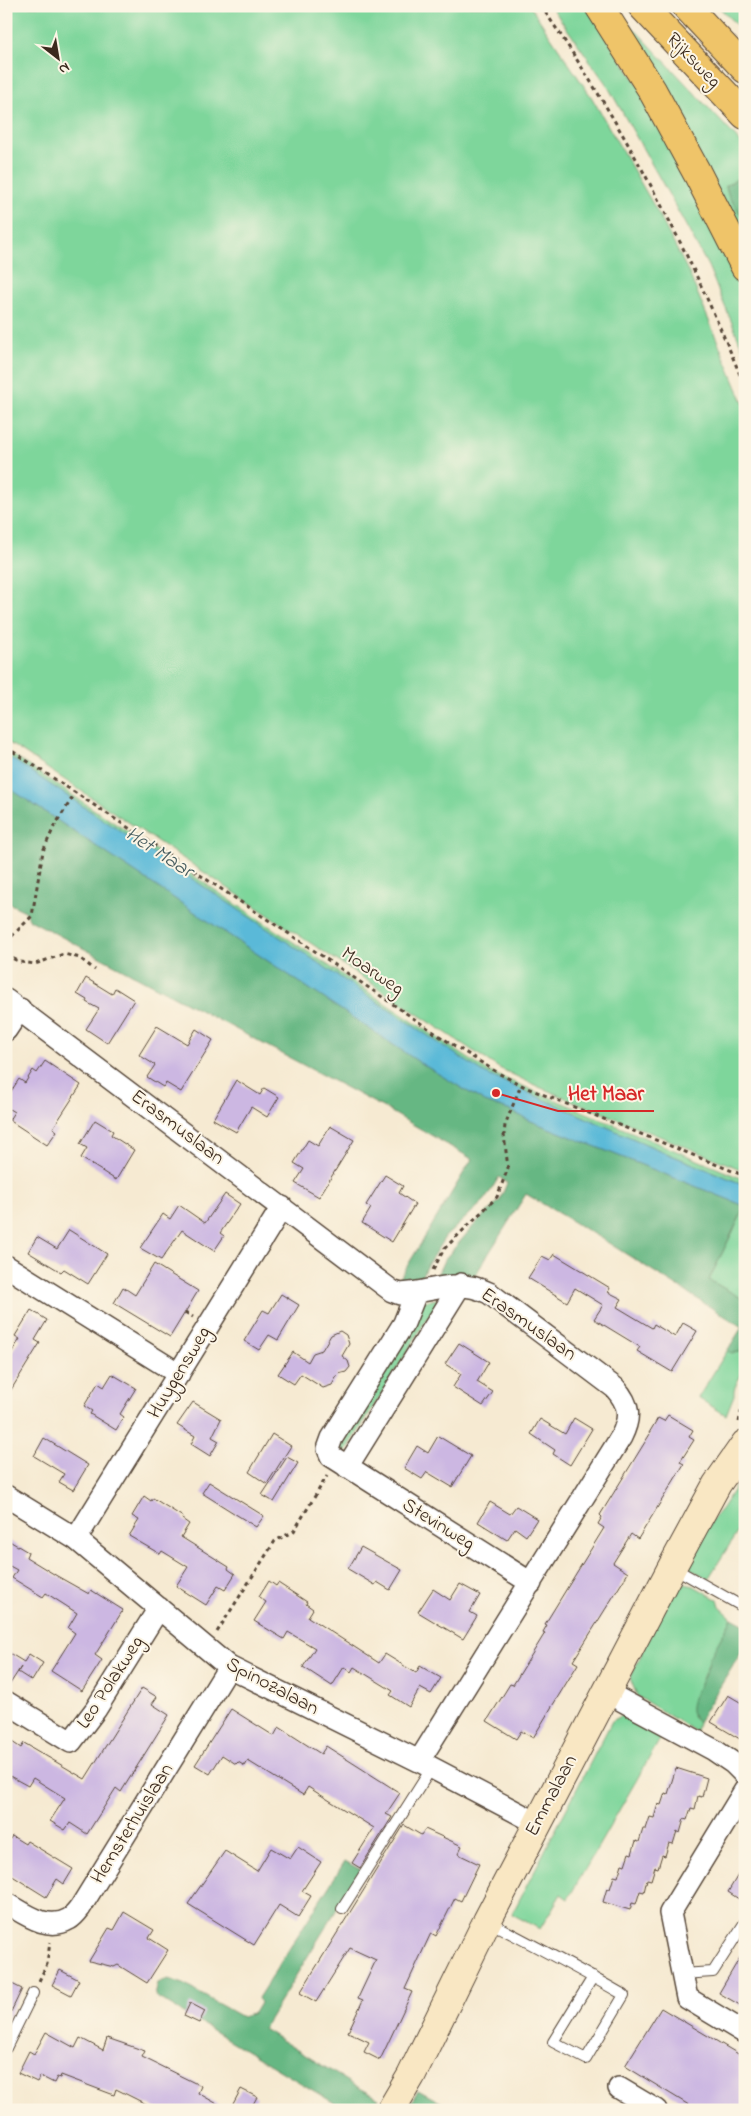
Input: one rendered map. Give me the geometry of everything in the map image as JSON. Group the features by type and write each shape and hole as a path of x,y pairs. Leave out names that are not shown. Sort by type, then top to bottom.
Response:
{"highway":[{"path":"599,6 652,90 745,267"},
{"name":"Rijksweg","path":"642,6 745,114"},
{"name":"Rijksweg","path":"686,6 745,69"}],"main road":[{"name":"Emmalaan","path":"717,1484 724,1464 745,1429"},
{"name":"Emmalaan","path":"391,2110 412,2076 486,1921 672,1567 717,1484 745,1444"}],"street":[{"path":"6,1030 13,1004"},
{"name":"Erasmuslaan","path":"13,1004 392,1291 400,1294 416,1293 461,1284 476,1287 489,1294 615,1388 624,1397 628,1417 627,1426 530,1583 425,1765"},
{"name":"Huygensweg","path":"76,1539 282,1206"},
{"path":"6,1266 179,1374"},
{"path":"416,1293 404,1323 332,1438 328,1449 330,1456 342,1464 461,1284"},
{"name":"Stevinweg","path":"342,1464 530,1583"},
{"name":"Spinozalaan","path":"6,1496 76,1539 229,1667 425,1765 537,1824"},
{"name":"Leo Polakweg","path":"6,1702 72,1742 96,1709 159,1608"},
{"name":"Hemsterhuislaan","path":"53,1924 68,1920 80,1908 229,1667"},
{"path":"606,1692 714,1750 733,1762 745,1775"},
{"path":"745,1790 670,1913 687,1998 745,2033"},
{"path":"6,1903 34,1919 53,1924"},
{"path":"619,2088 656,2110"}],"lane":[{"path":"672,1567 745,1608"},
{"path":"342,1909 425,1765"},
{"path":"486,1921 593,1977 624,1995 586,2059 553,2042 593,1977"},
{"path":"682,1974 713,1972 745,1922"},
{"path":"6,2048 33,1993"}],"path":[{"path":"540,6 580,64 620,131 695,274 745,387"},
{"name":"Moarweg","path":"6,747 498,1073 521,1085 745,1176"},
{"path":"6,942 32,916 43,851 54,828 76,792"},
{"path":"6,955 20,962 35,964 64,954 80,958 95,970"},
{"path":"416,1293 430,1276 444,1250 497,1197 508,1168 504,1135 509,1113 521,1085"},
{"path":"206,1649 275,1541 294,1531 342,1464"},
{"path":"33,1993 47,1964 53,1924"}],"green space":[{"path":"6,6 530,6 592,98 657,211 689,273 745,407 745,1171 539,1087 499,1068 6,741"},
{"path":"551,6 586,6 643,92 745,288 745,354 708,266 668,193 607,85"},
{"path":"613,6 745,147 745,174 726,186 729,197 745,220 745,251"},
{"path":"718,6 737,6 745,13 745,34"},
{"path":"745,174 745,220 729,197 726,186"},
{"path":"6,751 487,1071 745,1180 745,1185 666,1153 484,1073 6,755"},
{"path":"6,786 422,1064 485,1102 745,1206 709,1280 745,1300 745,1351 733,1353 727,1351 742,1327 607,1242 526,1194 474,1277 434,1282 444,1260 476,1223 500,1200 507,1183 499,1177 485,1200 445,1237 426,1267 417,1286 397,1283 472,1159 388,1110 30,920 25,911 6,902"},
{"path":"745,1207 745,1300 709,1280"},
{"path":"437,1299 438,1301 344,1455 335,1444 424,1301"},
{"path":"727,1351 733,1353 745,1351 745,1369 737,1382 726,1415 698,1398"},
{"path":"745,1472 745,1520 708,1579 691,1569 686,1561"},
{"path":"685,1584 694,1586 718,1600 720,1607 732,1618 713,1654 699,1690 692,1717 698,1722 696,1732 637,1696 630,1678 673,1588"},
{"path":"732,1618 745,1625 745,1653 741,1653 698,1722 692,1716 692,1701 708,1667 709,1659"},
{"path":"623,1715 631,1716 663,1734 568,1899 561,1894 540,1929 512,1914 612,1721"},
{"path":"345,1861 361,1870 263,2029 354,2085 379,2098 373,2110 346,2110 155,1996 158,1983 168,1979 181,1983 242,2017 254,2013 260,2003 258,1998"},
{"path":"418,2090 455,2110 407,2110"}],"water":[{"path":"6,755 484,1073 666,1153 745,1185 745,1206 485,1102 422,1064 6,786"}],"building":[{"path":"86,978 112,994 115,988 134,1000 107,1043 86,1029 99,1009 86,1002 87,1000 77,994"},
{"path":"157,1026 187,1044 196,1029 213,1040 181,1092 166,1083 163,1087 147,1077 155,1065 139,1055"},
{"path":"45,1061 81,1085 53,1128 57,1131 47,1145 9,1120 14,1112 6,1107 6,1099 19,1079 25,1083 33,1070 37,1073"},
{"path":"236,1080 260,1095 264,1088 279,1097 267,1117 251,1107 236,1132 213,1119"},
{"path":"95,1120 113,1131 111,1135 134,1150 116,1180 81,1158 87,1148 80,1144"},
{"path":"330,1126 354,1140 319,1197 295,1183 304,1169 294,1163 308,1140 318,1146"},
{"path":"385,1175 403,1186 399,1193 415,1204 392,1242 362,1223 371,1208 366,1205"},
{"path":"225,1194 240,1204 220,1233 224,1236 214,1251 182,1230 161,1260 140,1248 163,1214 170,1219 179,1205 205,1223"},
{"path":"69,1230 107,1254 88,1284 64,1269 61,1272 28,1252 37,1237 57,1249"},
{"path":"554,1254 610,1288 608,1292 622,1299 617,1307 652,1328 654,1324 675,1337 683,1323 697,1331 672,1372 637,1351 640,1347 594,1319 603,1305 575,1288 567,1302 528,1278 542,1256 550,1260"},
{"path":"154,1264 198,1291 170,1337 114,1303 123,1287 135,1295"},
{"path":"281,1294 299,1305 278,1340 269,1335 259,1350 244,1341 263,1310 269,1313"},
{"path":"31,1310 47,1320 35,1340 40,1343 6,1398 6,1361 20,1339 15,1336"},
{"path":"340,1331 346,1335 349,1344 342,1356 348,1361 350,1367 346,1372 338,1374 332,1385 323,1388 301,1374 294,1384 278,1374 293,1352 308,1362 313,1353 322,1350 331,1335"},
{"path":"459,1343 489,1362 477,1382 493,1392 483,1406 453,1387 461,1374 445,1364"},
{"path":"112,1374 136,1388 120,1414 124,1417 116,1430 90,1414 92,1411 84,1406 98,1383 104,1387"},
{"path":"193,1402 221,1419 212,1437 219,1441 210,1456 191,1444 195,1436 177,1425"},
{"path":"668,1415 693,1430 689,1437 694,1440 680,1462 684,1464 638,1539 631,1534 613,1563 628,1573 573,1661 578,1664 533,1738 521,1731 516,1739 487,1721 510,1684 513,1685 545,1633 543,1632 547,1625 545,1624 604,1528 598,1524 602,1517 600,1515 658,1418 664,1421"},
{"path":"574,1418 592,1429 570,1465 553,1454 555,1450 531,1434 540,1419 565,1434"},
{"path":"272,1434 291,1446 267,1484 249,1472"},
{"path":"438,1436 471,1456 452,1487 427,1472 422,1479 404,1468 417,1446 428,1453"},
{"path":"44,1438 88,1465 73,1490 59,1482 64,1474 34,1456"},
{"path":"287,1457 298,1463 274,1502 262,1495"},
{"path":"209,1482 264,1516 256,1527 202,1493"},
{"path":"144,1496 151,1501 153,1498 183,1517 182,1519 189,1524 181,1537 229,1567 228,1569 235,1574 225,1590 218,1586 206,1605 176,1586 188,1567 162,1551 160,1554 129,1536 139,1520 132,1516"},
{"path":"490,1502 510,1514 516,1506 537,1519 526,1536 515,1528 507,1540 478,1522"},
{"path":"6,1539 28,1552 26,1557 57,1576 89,1594 91,1590 123,1610 95,1655 102,1660 82,1691 51,1671 75,1633 68,1628 77,1613 46,1593 43,1597 12,1578 17,1570 6,1564"},
{"path":"361,1547 402,1570 390,1590 377,1582 375,1585 348,1569"},
{"path":"269,1581 276,1586 278,1583 307,1602 306,1604 313,1609 308,1617 379,1663 385,1654 416,1673 420,1666 441,1678 431,1694 420,1688 409,1707 390,1695 393,1691 354,1667 351,1672 344,1667 332,1686 303,1667 315,1648 288,1632 284,1639 254,1621 266,1602 259,1597"},
{"path":"460,1584 480,1595 470,1612 477,1616 463,1639 418,1612 433,1589 450,1600"},
{"path":"6,1651 24,1662 29,1654 43,1663 32,1681 18,1672 21,1667 6,1690"},
{"path":"142,1688 157,1697 152,1704 169,1715 121,1792 116,1788 87,1834 70,1823 65,1830 50,1821 65,1798 33,1778 28,1786 6,1774 6,1738 21,1748 24,1743 85,1779"},
{"path":"728,1695 745,1705 745,1742 711,1722"},
{"path":"231,1709 274,1736 279,1727 321,1754 326,1746 400,1793 386,1814 392,1817 360,1868 352,1863 374,1828 308,1787 303,1795 248,1761 245,1766 238,1762 236,1764 222,1755 210,1774 195,1765"},
{"path":"676,1768 707,1778 702,1797 698,1796 695,1809 691,1808 687,1820 684,1819 680,1833 677,1831 673,1844 669,1843 665,1856 662,1855 658,1868 655,1867 651,1880 647,1879 644,1892 640,1891 636,1904 632,1903 630,1910 603,1902 607,1888 610,1889 614,1876 618,1877 622,1864 625,1865 629,1853 632,1854 636,1841 639,1842 643,1829 646,1829 650,1817 654,1818 658,1804 661,1805 665,1793 668,1794"},
{"path":"404,1825 421,1835 425,1829 462,1846 458,1854 479,1864 461,1901 455,1898 436,1936 431,1933 405,1989 412,1992 380,2060 364,2052 369,2042 348,2032 363,2000 358,1998 376,1960 350,1948 316,2002 300,1993"},
{"path":"12,1836 25,1844 27,1841 73,1869 64,1884 57,1879 46,1897 6,1872 6,1845"},
{"path":"298,1847 321,1862 302,1891 311,1896 298,1917 279,1905 254,1945 188,1904 225,1851 257,1871 271,1848 290,1859"},
{"path":"745,1863 745,1903 728,1892"},
{"path":"124,1912 154,1930 149,1938 168,1950 147,1983 118,1965 114,1967 89,1961 109,1928 114,1930"},
{"path":"745,1949 745,2008 719,1993"},
{"path":"60,1970 79,1980 71,1995 52,1985"},
{"path":"6,1981 22,1989 6,2022"},
{"path":"190,2003 205,2011 199,2023 184,2016"},
{"path":"661,2008 745,2058 745,2110 697,2110 625,2066"},
{"path":"46,2032 75,2048 80,2038 103,2050 107,2038 145,2051 142,2057 201,2086 198,2093 228,2110 158,2110 116,2089 114,2095 61,2075 60,2078 57,2077 54,2083 40,2076 37,2082 18,2073 29,2051 34,2054"},
{"path":"241,2089 257,2097 250,2110 244,2110 233,2104"}],"place":[{"name":"Het Maar","path":"496,1093"}]}
